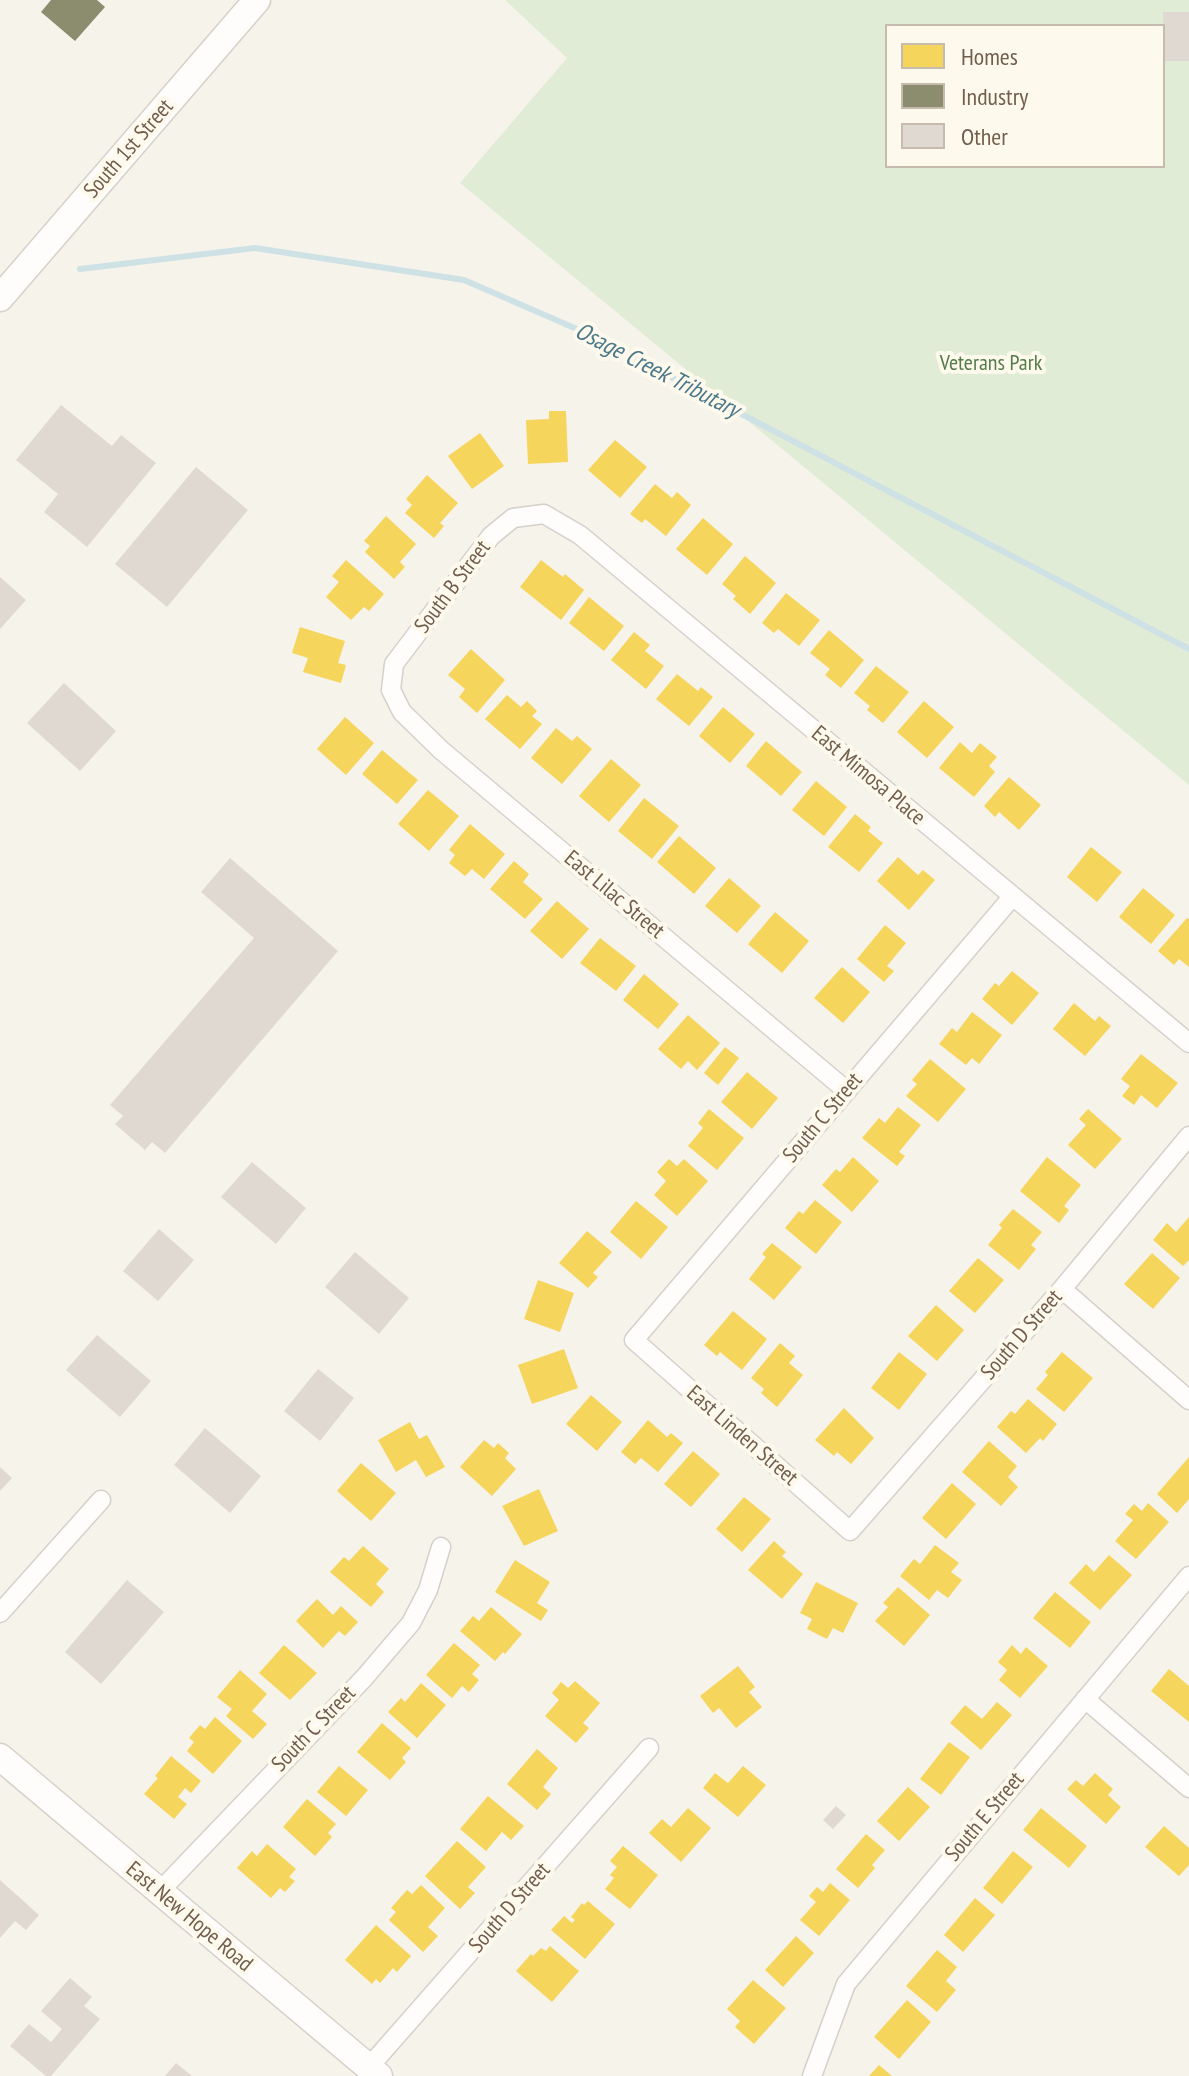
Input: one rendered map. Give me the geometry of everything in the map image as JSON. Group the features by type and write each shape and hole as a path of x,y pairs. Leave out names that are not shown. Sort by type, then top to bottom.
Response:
{"street":[{"name":"South 1st Street","path":"0,298 257,0"},
{"name":"South B Street","path":"391,690 394,664 491,536 513,518 544,514"},
{"name":"East Mimosa Place","path":"544,514 580,535 1189,1043"},
{"name":"East Lilac Street","path":"391,690 402,712 441,750 847,1091"},
{"name":"South C Street","path":"634,1340 1013,896"},
{"name":"South D Street","path":"850,1531 1062,1289 1189,1136"},
{"path":"1062,1289 1189,1400"},
{"name":"East Linden Street","path":"634,1340 850,1531"},
{"path":"0,1613 101,1500"},
{"name":"South C Street","path":"159,1892 364,1678 411,1623 428,1590 441,1547"},
{"name":"South E Street","path":"812,2076 846,1984 1189,1576"},
{"path":"1085,1699 1189,1788"},
{"name":"South D Street","path":"374,2072 649,1748"},
{"name":"East New Hope Road","path":"0,1757 374,2072"}],"green space":[{"name":"Veterans Park","path":"505,0 1189,0 1189,785 460,183 567,58"}],"building: Homes":[{"path":"549,411 566,411 568,462 528,464 526,420 549,419"},
{"path":"480,433 504,466 472,489 448,456"},
{"path":"615,440 647,467 620,498 588,470"},
{"path":"427,475 458,503 440,523 444,526 434,538 405,513 412,505 406,499"},
{"path":"655,484 672,498 677,492 691,505 666,536 645,519 642,523 630,514"},
{"path":"386,516 416,544 400,562 405,567 394,579 365,552 370,546 364,541"},
{"path":"703,518 733,544 707,575 676,549"},
{"path":"745,556 776,583 750,614 722,584"},
{"path":"346,560 384,594 369,611 364,607 351,620 326,597 339,582 332,576"},
{"path":"541,560 584,590 561,620 520,587"},
{"path":"786,593 820,620 799,646 778,629 774,633 762,623"},
{"path":"589,597 624,626 604,651 569,623"},
{"path":"300,627 345,641 338,663 346,665 341,683 303,672 308,658 292,653"},
{"path":"829,630 864,660 841,688 825,675 830,669 810,653"},
{"path":"634,632 650,645 645,651 664,666 646,689 611,660"},
{"path":"471,649 505,680 477,713 459,697 465,689 448,675"},
{"path":"876,666 909,692 883,723 867,710 870,706 854,693"},
{"path":"677,674 698,691 701,687 713,697 689,726 656,699"},
{"path":"507,695 521,707 527,701 537,711 532,716 542,724 520,749 485,719"},
{"path":"924,701 954,727 927,758 897,732"},
{"path":"723,707 755,734 730,763 699,736"},
{"path":"345,717 374,743 346,775 317,749"},
{"path":"556,728 572,741 577,736 592,749 562,784 531,758"},
{"path":"766,741 802,772 781,796 746,766"},
{"path":"960,742 972,753 980,743 997,757 989,766 995,772 974,797 939,768"},
{"path":"382,750 418,780 397,804 362,774"},
{"path":"611,759 641,785 609,822 579,796"},
{"path":"1009,777 1041,805 1019,830 999,812 995,817 984,806"},
{"path":"816,781 847,807 824,836 792,810"},
{"path":"428,790 459,816 429,851 398,824"},
{"path":"644,798 679,826 652,859 618,831"},
{"path":"855,814 871,827 868,831 883,843 859,872 828,847"},
{"path":"470,824 505,854 484,879 472,869 465,876 449,863 455,855 449,850"},
{"path":"679,836 716,868 694,894 657,862"},
{"path":"1091,847 1122,872 1097,902 1067,877"},
{"path":"898,857 918,875 923,870 935,880 909,910 877,881"},
{"path":"514,861 529,874 523,882 543,899 525,919 490,889"},
{"path":"729,878 761,906 737,933 705,906"},
{"path":"1143,888 1175,915 1151,944 1119,917"},
{"path":"557,901 589,929 562,959 530,931"},
{"path":"775,912 809,941 782,973 748,944"},
{"path":"1187,918 1189,967 1179,959 1174,965 1158,951"},
{"path":"885,925 906,943 887,966 894,971 884,982 857,959"},
{"path":"600,938 636,966 616,991 580,963"},
{"path":"842,967 870,992 843,1023 814,998"},
{"path":"1012,971 1039,993 1012,1025 982,999 995,983 999,986"},
{"path":"644,974 679,1004 658,1029 623,1000"},
{"path":"1074,1003 1095,1021 1099,1016 1111,1026 1085,1056 1053,1029"},
{"path":"972,1012 1002,1035 979,1064 972,1058 966,1065 939,1044 952,1028 957,1032"},
{"path":"688,1015 720,1043 697,1070 688,1061 681,1069 658,1049"},
{"path":"725,1047 739,1058 718,1085 704,1073"},
{"path":"1141,1054 1178,1083 1157,1108 1141,1095 1134,1105 1122,1096 1130,1086 1121,1079"},
{"path":"930,1059 966,1089 938,1122 906,1096 917,1084 912,1080"},
{"path":"747,1072 778,1098 752,1129 721,1102"},
{"path":"898,1107 921,1125 899,1152 905,1156 897,1166 862,1138 879,1118 885,1123"},
{"path":"709,1109 744,1138 717,1170 688,1146 703,1128 698,1123"},
{"path":"1088,1109 1122,1139 1095,1169 1068,1145 1086,1125 1079,1119"},
{"path":"853,1157 879,1181 852,1212 822,1185 836,1169 840,1172"},
{"path":"1047,1157 1081,1185 1064,1206 1069,1210 1059,1223 1020,1191"},
{"path":"669,1159 677,1166 684,1159 708,1181 677,1216 654,1195 666,1181 657,1172"},
{"path":"815,1200 842,1222 816,1254 785,1228 799,1211 803,1214"},
{"path":"636,1201 668,1227 641,1259 610,1232"},
{"path":"1013,1209 1042,1232 1031,1245 1036,1249 1019,1270 988,1245"},
{"path":"1189,1217 1189,1260 1183,1266 1153,1240 1167,1223 1176,1232"},
{"path":"587,1231 612,1252 593,1273 598,1277 588,1288 559,1263"},
{"path":"772,1243 802,1267 774,1300 749,1279 766,1257 762,1254"},
{"path":"1152,1253 1180,1278 1153,1309 1124,1284"},
{"path":"978,1258 1004,1280 975,1313 949,1291"},
{"path":"538,1280 574,1293 560,1332 524,1319"},
{"path":"936,1305 964,1330 937,1361 908,1336"},
{"path":"733,1311 767,1339 742,1370 720,1352 717,1356 704,1345"},
{"path":"780,1343 795,1356 789,1363 803,1375 777,1407 761,1393 764,1389 751,1378"},
{"path":"564,1349 578,1388 532,1404 518,1365"},
{"path":"899,1352 927,1374 899,1410 871,1388"},
{"path":"1062,1352 1093,1378 1064,1412 1036,1389 1048,1375 1045,1372"},
{"path":"591,1395 622,1422 597,1451 566,1424"},
{"path":"1028,1399 1057,1424 1043,1441 1040,1438 1026,1453 997,1427 1011,1411 1015,1414"},
{"path":"844,1408 874,1438 851,1464 837,1452 834,1456 815,1440"},
{"path":"648,1420 667,1437 671,1433 683,1443 658,1472 641,1458 635,1464 621,1452"},
{"path":"410,1422 419,1439 427,1435 445,1467 426,1477 416,1460 396,1472 378,1440"},
{"path":"484,1440 494,1448 498,1443 509,1453 505,1458 516,1469 492,1496 460,1467"},
{"path":"989,1441 1017,1466 1008,1477 1018,1487 1001,1506 962,1472"},
{"path":"693,1451 720,1474 691,1507 664,1484"},
{"path":"1189,1457 1189,1499 1177,1513 1157,1494"},
{"path":"361,1463 396,1493 371,1521 337,1491"},
{"path":"952,1483 976,1504 946,1539 922,1518"},
{"path":"539,1489 558,1531 524,1546 502,1506"},
{"path":"744,1497 771,1519 742,1552 716,1529"},
{"path":"1148,1503 1169,1522 1136,1559 1115,1541 1133,1520 1125,1514 1134,1504 1142,1511"},
{"path":"774,1541 786,1552 782,1556 803,1574 782,1599 748,1570"},
{"path":"935,1545 959,1563 951,1572 962,1580 948,1598 937,1590 929,1600 900,1576 914,1559 920,1564"},
{"path":"363,1546 389,1569 376,1584 384,1592 371,1607 330,1572 344,1557 349,1561"},
{"path":"1109,1555 1132,1575 1100,1610 1069,1583 1086,1564 1094,1572"},
{"path":"515,1560 550,1582 537,1603 548,1610 541,1621 495,1592"},
{"path":"816,1582 858,1603 843,1633 833,1628 827,1639 807,1629 812,1619 800,1613"},
{"path":"898,1587 930,1615 904,1646 875,1621 888,1607 883,1603"},
{"path":"1055,1592 1091,1622 1070,1648 1033,1618"},
{"path":"317,1599 333,1615 341,1606 358,1622 345,1636 339,1631 323,1648 296,1621"},
{"path":"491,1607 522,1634 495,1661 460,1631 473,1616 479,1621"},
{"path":"454,1643 480,1665 472,1674 479,1680 469,1692 462,1686 452,1698 426,1675"},
{"path":"284,1645 317,1673 290,1700 259,1673"},
{"path":"1012,1645 1021,1654 1026,1647 1048,1666 1020,1698 999,1680 1007,1670 998,1662"},
{"path":"738,1666 755,1687 749,1692 762,1707 736,1728 719,1708 713,1713 700,1696"},
{"path":"1169,1669 1189,1686 1189,1722 1151,1691"},
{"path":"240,1670 267,1694 252,1711 267,1724 253,1739 226,1716 232,1709 217,1697"},
{"path":"575,1681 600,1703 583,1723 589,1728 576,1743 545,1716 559,1700 552,1693 561,1682 568,1688"},
{"path":"421,1683 446,1705 417,1738 388,1712 401,1698 405,1702"},
{"path":"997,1702 1012,1715 981,1750 950,1723 965,1705 982,1719"},
{"path":"215,1717 242,1741 213,1774 187,1751 194,1742 189,1738 200,1725 205,1729"},
{"path":"382,1723 411,1748 402,1758 406,1762 390,1780 357,1752"},
{"path":"949,1742 970,1757 941,1795 920,1779"},
{"path":"537,1749 558,1768 543,1787 551,1794 537,1810 507,1784"},
{"path":"171,1756 201,1781 191,1793 185,1788 178,1797 187,1804 174,1819 144,1794"},
{"path":"339,1766 368,1790 346,1816 317,1792"},
{"path":"743,1766 766,1785 738,1817 703,1788 715,1773 728,1783"},
{"path":"1095,1773 1113,1789 1108,1795 1121,1807 1106,1824 1067,1789 1076,1780 1083,1786"},
{"path":"908,1787 930,1807 899,1841 877,1821"},
{"path":"488,1796 524,1826 511,1840 502,1832 486,1851 460,1829"},
{"path":"307,1799 336,1824 328,1833 332,1837 315,1856 283,1827"},
{"path":"688,1808 711,1828 681,1862 649,1833 662,1819 671,1827"},
{"path":"1041,1808 1087,1846 1069,1868 1023,1830"},
{"path":"1164,1826 1189,1848 1189,1865 1179,1876 1145,1847"},
{"path":"866,1834 885,1850 858,1888 836,1869"},
{"path":"457,1841 486,1867 468,1887 475,1893 460,1909 425,1876"},
{"path":"267,1844 296,1869 289,1877 295,1881 285,1892 280,1888 271,1898 237,1868 252,1851 257,1856"},
{"path":"623,1846 658,1875 630,1909 605,1889 614,1878 610,1875 617,1867 610,1861"},
{"path":"1013,1851 1033,1867 1002,1904 983,1888"},
{"path":"830,1883 850,1900 819,1936 800,1920 816,1902 809,1896 817,1887 823,1892"},
{"path":"421,1885 445,1908 428,1927 438,1936 423,1952 389,1920 396,1912 391,1908 407,1890 412,1894"},
{"path":"975,1898 995,1915 963,1952 944,1935"},
{"path":"588,1901 615,1924 585,1959 551,1930 564,1916 572,1923 575,1920 571,1917 582,1903 584,1905"},
{"path":"376,1925 411,1956 397,1972 393,1968 380,1983 376,1979 372,1984 345,1960"},
{"path":"796,1936 814,1953 783,1987 765,1970"},
{"path":"550,1946 579,1971 552,2002 516,1971 531,1954 533,1956 541,1948 546,1951"},
{"path":"937,1950 957,1967 946,1981 956,1990 937,2012 906,1986"},
{"path":"753,1980 786,2008 754,2044 735,2027 740,2021 727,2009"},
{"path":"907,2000 931,2022 899,2059 874,2037"},
{"path":"879,2065 892,2076 869,2076"}],"building: Industry":[{"path":"51,0 97,0 105,7 75,41 41,12"}],"building: Other":[{"path":"1163,12 1189,12 1189,61 1165,61"},
{"path":"61,405 112,446 121,435 156,463 87,547 44,512 58,494 16,460"},
{"path":"196,467 248,510 167,607 115,564"},
{"path":"0,577 26,600 0,629"},
{"path":"64,683 116,731 80,771 27,723"},
{"path":"230,858 338,951 165,1153 152,1142 145,1150 115,1124 123,1116 110,1105 254,938 201,892"},
{"path":"252,1162 306,1208 276,1244 221,1197"},
{"path":"159,1229 194,1260 158,1301 123,1271"},
{"path":"355,1252 409,1298 379,1334 325,1287"},
{"path":"97,1335 151,1381 120,1417 66,1370"},
{"path":"318,1369 354,1398 320,1441 284,1411"},
{"path":"205,1428 261,1476 230,1513 174,1465"},
{"path":"0,1467 12,1478 0,1491"},
{"path":"127,1580 164,1612 101,1684 65,1652"},
{"path":"836,1806 846,1815 833,1829 823,1820"},
{"path":"0,1880 39,1915 26,1930 15,1921 0,1938"},
{"path":"70,1978 92,1997 84,2006 100,2019 51,2076 46,2076 10,2046 29,2024 51,2042 62,2029 41,2011"},
{"path":"176,2063 192,2076 165,2076"}],"waterway":[{"name":"Osage Creek Tributary","path":"80,269 255,248 464,280 593,336 1189,649"}]}
